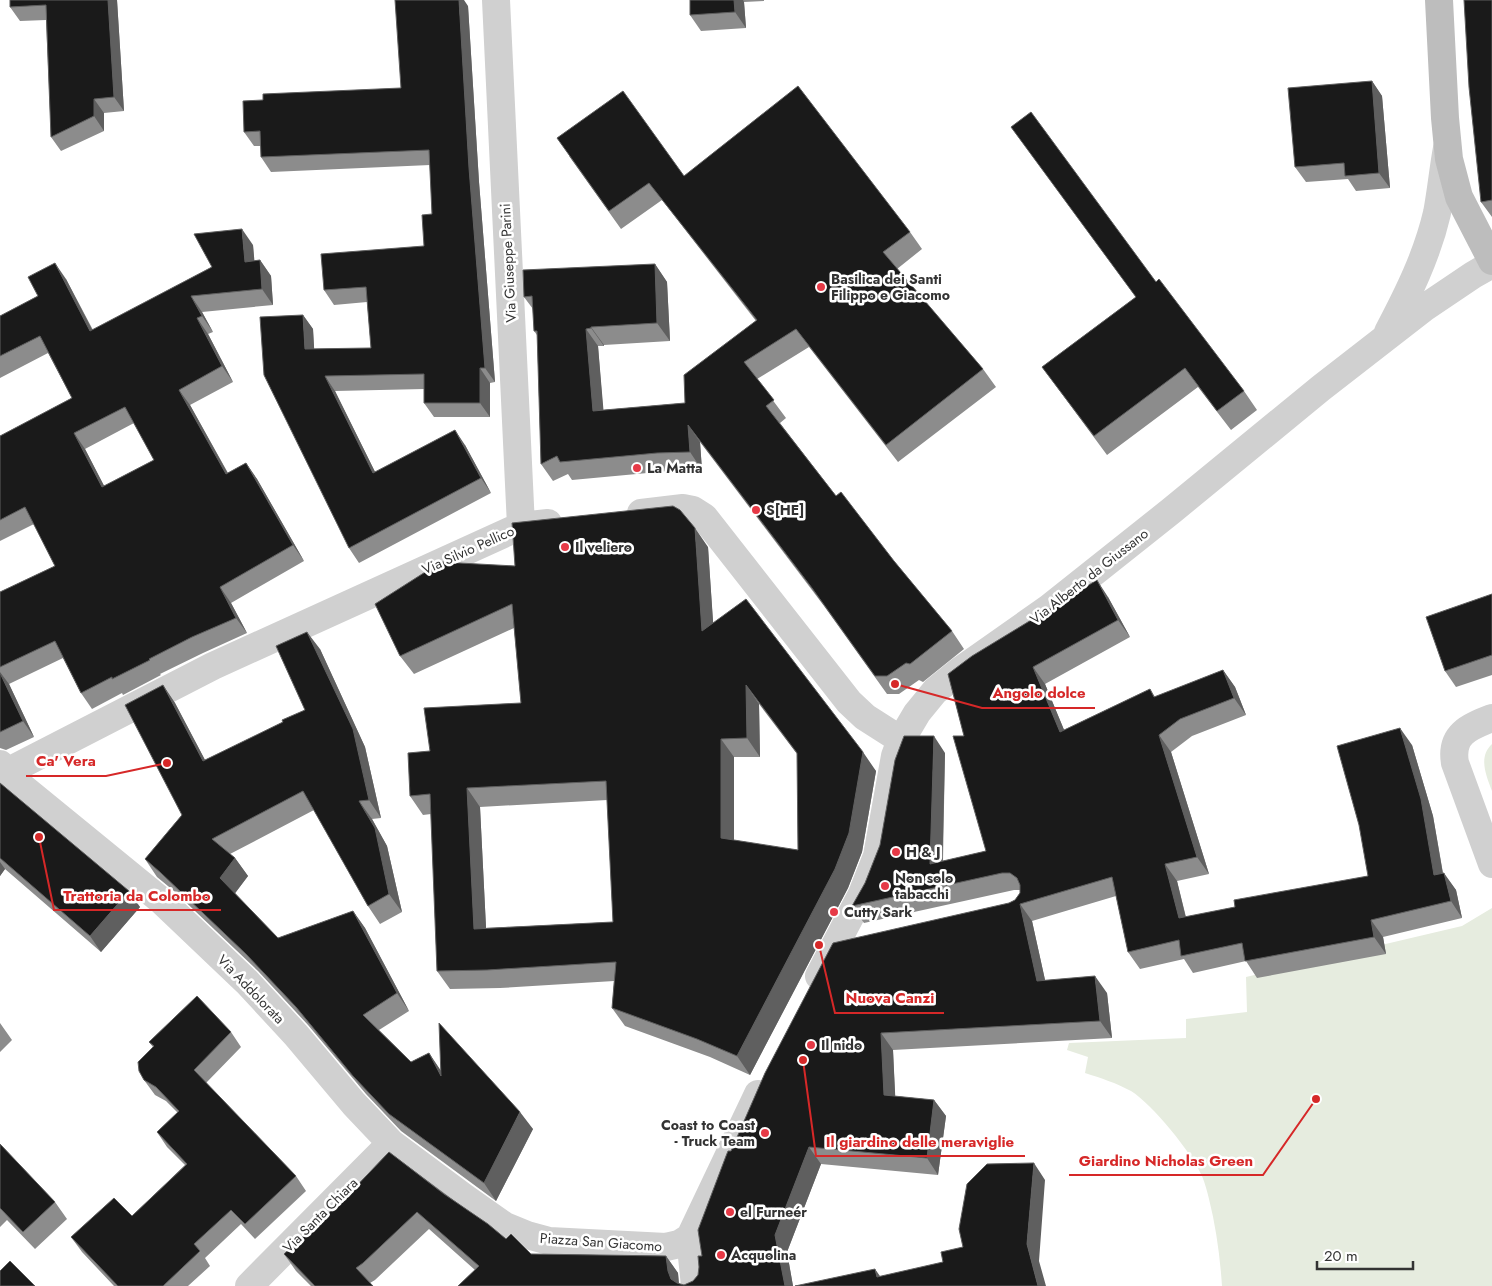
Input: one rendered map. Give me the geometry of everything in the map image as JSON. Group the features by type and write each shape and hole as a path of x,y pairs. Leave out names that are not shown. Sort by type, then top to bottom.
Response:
{"street":[{"name":"Via Giuseppe Parini","path":"496,0 521,526"},
{"name":"Via Alberto da Giussano","path":"807,999 862,894 877,856 895,756 901,740 917,713 935,691 961,670 1049,608 1383,340 1441,296 1492,262 1459,197 1449,159 1438,0"},
{"name":"Via Alberto da Giussano","path":"1383,340 1405,299 1422,263 1428,245 1437,213 1447,144"},
{"path":"616,516 682,508 693,510 704,517 849,702 865,718 901,740"},
{"name":"Via Silvio Pellico","path":"2,773 213,666 521,526 568,521"},
{"path":"1492,718 1473,726 1458,737 1453,752 1455,763 1492,864"},
{"name":"Via Addolorata","path":"2,773 163,902 247,982 296,1035 354,1104 391,1143 488,1214"},
{"path":"835,946 863,940"},
{"path":"695,1286 690,1237 771,1068"},
{"name":"Via Santa Chiara","path":"248,1286 391,1143"},
{"name":"Piazza San Giacomo","path":"488,1214 505,1226 527,1236 550,1241 666,1247 679,1244 690,1237"}],"shaded area":[{"path":"1492,744 1492,791 1484,760"},
{"path":"1492,908 1492,1286 1222,1286 1211,1210 1204,1181 1197,1166 1171,1130 1140,1097 1120,1086 1085,1073 1088,1057 1067,1050 1069,1043 1186,1038 1186,1019 1247,1012 1246,977 1462,926"}],"building":[{"path":"10,0 108,0 114,97 94,99 94,116 51,137 46,5 10,7"},
{"path":"395,0 459,0 469,168 485,368 480,368 480,403 424,403 424,374 325,376 373,473 455,430 481,478 349,548 264,375 260,317 303,315 305,349 371,348 366,287 324,290 321,254 424,246 422,215 432,214 429,150 261,157 260,131 244,132 243,101 263,100 263,94 401,88"},
{"path":"690,0 734,0 735,12 690,15"},
{"path":"1464,0 1492,0 1492,200 1481,202 1469,87"},
{"path":"1372,81 1379,173 1345,176 1344,163 1295,167 1288,88"},
{"path":"798,86 910,232 883,252 983,369 886,445 796,329 744,362 774,400 766,406 836,496 841,492 894,561 952,631 910,664 906,663 887,676 875,676 812,588 688,425 690,452 657,453 560,462 557,456 541,464 537,331 534,331 532,296 524,297 523,270 655,264 657,323 591,327 586,329 593,411 685,403 684,375 757,320 649,183 609,211 557,138 623,91 684,176"},
{"path":"1031,112 1156,282 1159,279 1244,391 1217,411 1185,368 1094,436 1042,367 1136,297 1011,127"},
{"path":"242,229 245,262 260,260 262,289 191,296 202,316 197,318 222,366 179,390 226,474 246,463 293,545 220,587 236,618 192,637 150,660 81,693 55,641 0,667 0,592 55,566 25,507 0,520 0,436 72,398 40,336 0,356 0,316 38,296 28,277 55,263 90,331 212,267 194,234","holes":["125,407 154,460 102,487 74,433"]},
{"path":"673,506 680,510 695,528 702,631 746,599 863,752 849,833 835,869 737,1056 697,1039 612,1008 616,962 487,970 437,971 430,794 410,796 408,753 430,751 424,708 521,703 512,604 400,656 375,604 441,562 515,566 512,523","holes":["746,685 797,753 798,850 721,838 721,739 747,738","606,781 613,922 474,929 467,788"]},
{"path":"1097,580 1118,620 1033,667 1060,732 1150,689 1154,697 1223,670 1234,698 1180,719 1159,735 1197,857 1165,864 1179,918 1235,907 1234,900 1368,876 1359,825 1337,746 1400,728 1421,799 1434,875 1444,873 1451,901 1371,920 1374,937 1245,961 1242,943 1181,956 1179,940 1128,952 1112,877 1020,904 1037,981 1095,976 1100,1021 881,1033 884,1095 934,1100 927,1158 809,1147 775,1235 785,1286 458,1286 479,1266 417,1212 356,1268 373,1286 315,1286 284,1254 346,1197 389,1152 506,1239 511,1234 531,1254 666,1256 671,1279 684,1285 693,1281 698,1275 698,1256 702,1256 698,1230 728,1151 731,1151 765,1073 833,943 1009,903 1015,900 1020,893 1020,885 1017,878 1010,873 1002,873 852,906 865,883 880,845 895,760 904,736 934,736 930,864 986,851 953,736 964,736 948,674 972,656"},
{"path":"1492,594 1492,655 1445,671 1426,617"},
{"path":"307,632 353,729 369,800 359,801 375,828 389,894 368,906 303,791 212,839 235,858 220,878 278,938 353,911 397,993 363,1015 411,1062 429,1053 441,1076 439,1023 520,1112 484,1183 389,1114 353,1076 296,1007 246,954 145,859 182,815 125,705 163,685 203,761 305,710 276,646"},
{"path":"0,673 23,721 0,732"},
{"path":"0,783 129,891 90,936 0,858"},
{"path":"197,996 231,1032 194,1070 296,1176 245,1224 231,1210 194,1244 200,1251 163,1286 118,1286 71,1237 114,1198 132,1216 187,1164 157,1132 179,1111 156,1087 144,1080 139,1071 138,1062 154,1046 149,1042"},
{"path":"0,1144 55,1202 23,1232 0,1208"},
{"path":"1034,1163 1027,1244 1038,1286 795,1286 875,1269 877,1277 943,1262 941,1252 963,1247 959,1229 967,1184 987,1164"},
{"path":"10,1261 35,1286 0,1286 0,1271"}],"place":[{"name":"Basilica dei Santi Filippo e Giacomo","path":"821,287"},
{"name":"La Matta","path":"637,468"},
{"name":"S[HE]","path":"756,510"},
{"name":"Il veliero","path":"565,547"},
{"name":"Angolo dolce","path":"895,684"},
{"name":"Ca' Vera","path":"167,763"},
{"name":"Trattoria da Colombo","path":"39,837"},
{"name":"H & J","path":"896,852"},
{"name":"Non solo tabacchi","path":"885,886"},
{"name":"Cutty Sark","path":"834,912"},
{"name":"Nuova Canzi","path":"819,945"},
{"name":"Il nido","path":"811,1045"},
{"name":"Il giardino delle meraviglie","path":"803,1060"},
{"name":"Giardino Nicholas Green","path":"1316,1099"},
{"name":"Coast to Coast - Truck Team","path":"765,1133"},
{"name":"el Furneér","path":"730,1212"},
{"name":"Acquolina","path":"721,1255"}]}
